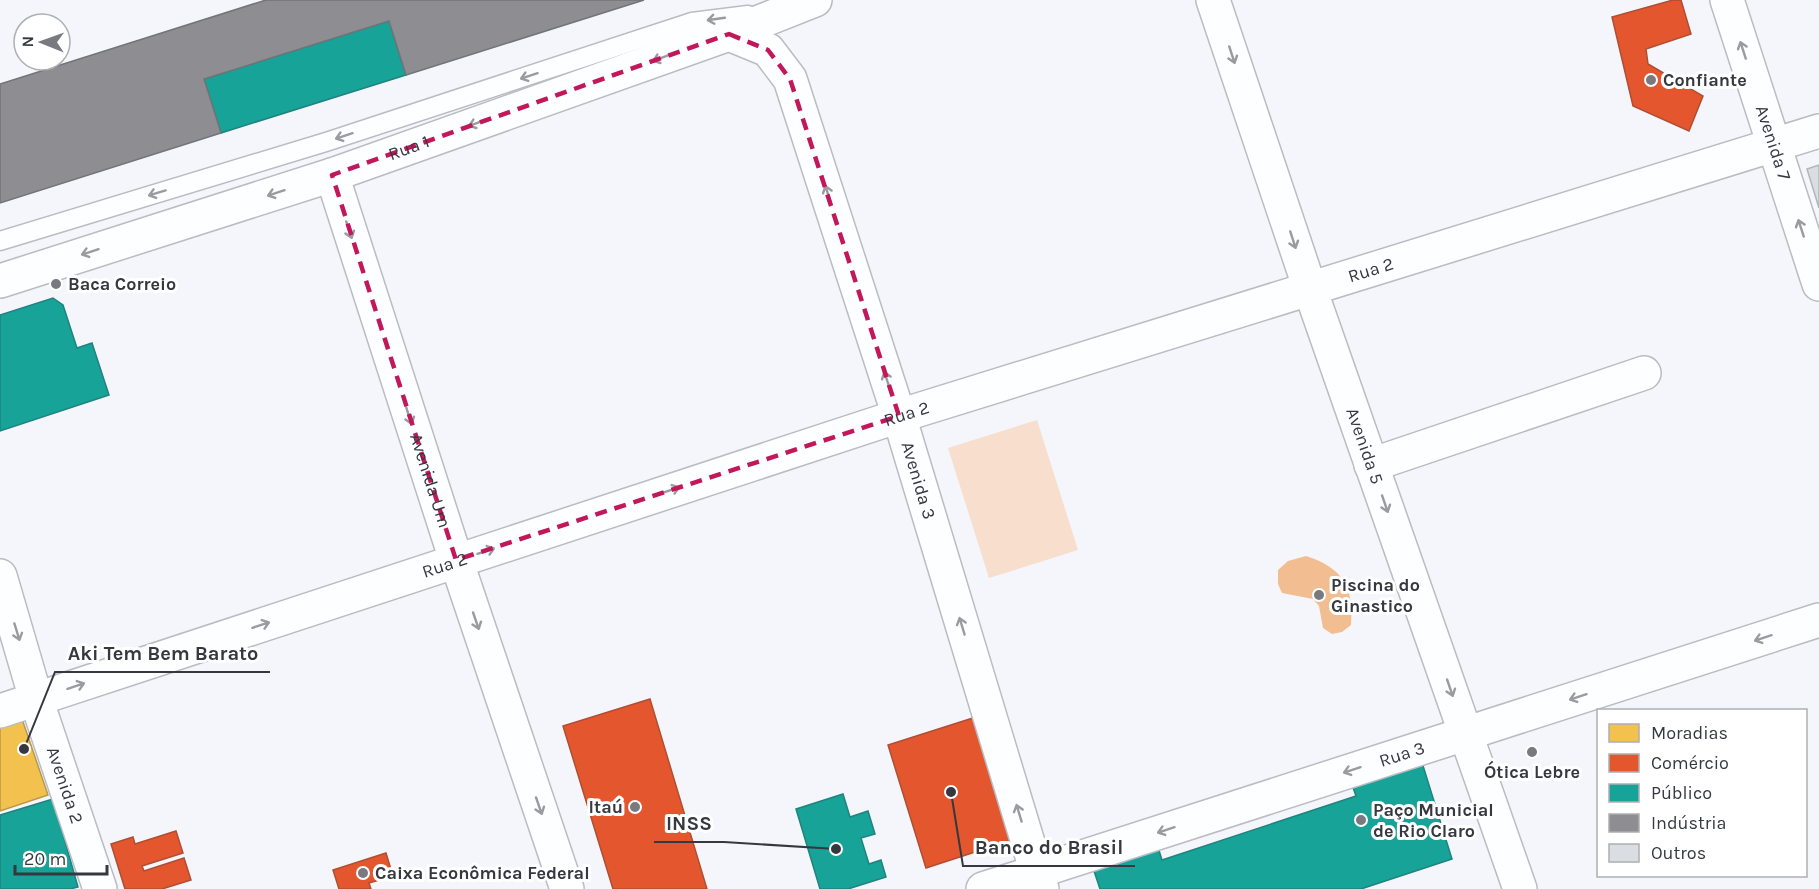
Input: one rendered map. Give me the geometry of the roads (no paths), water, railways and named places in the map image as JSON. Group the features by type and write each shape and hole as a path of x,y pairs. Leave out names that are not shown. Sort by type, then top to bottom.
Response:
{"street":[{"name":"Avenida 5","path":"1213,0 1310,289 1520,889"},
{"name":"Avenida 7","path":"1727,0 1819,284"},
{"name":"Rua 1","path":"0,281 332,175 729,34 805,4"},
{"name":"Avenida 3","path":"729,34 768,50 790,79 899,416 1039,880"},
{"name":"Rua 2","path":"0,711 899,416 1819,131"},
{"name":"Avenida Um","path":"332,175 456,560 567,889"},
{"path":"1371,465 1644,373"},
{"name":"Avenida 2","path":"0,576 36,699 100,889"},
{"name":"Rua 3","path":"983,889 1039,880 1466,733 1819,620"}],"lane":[{"path":"0,241 326,142 692,22 805,4"}],"place":[{"name":"Confiante","path":"1651,80"},
{"name":"Baca Correio","path":"56,284"},
{"name":"Piscina do Ginastico","path":"1319,595"},
{"name":"Aki Tem Bem Barato","path":"24,749"},
{"name":"Ótica Lebre","path":"1532,752"},
{"name":"Banco do Brasil","path":"951,792"},
{"name":"Itaú","path":"635,807"},
{"name":"Paço Municial de Rio Claro","path":"1361,820"},
{"name":"INSS","path":"836,849"},
{"name":"Caixa Econômica Federal","path":"363,873"}]}
